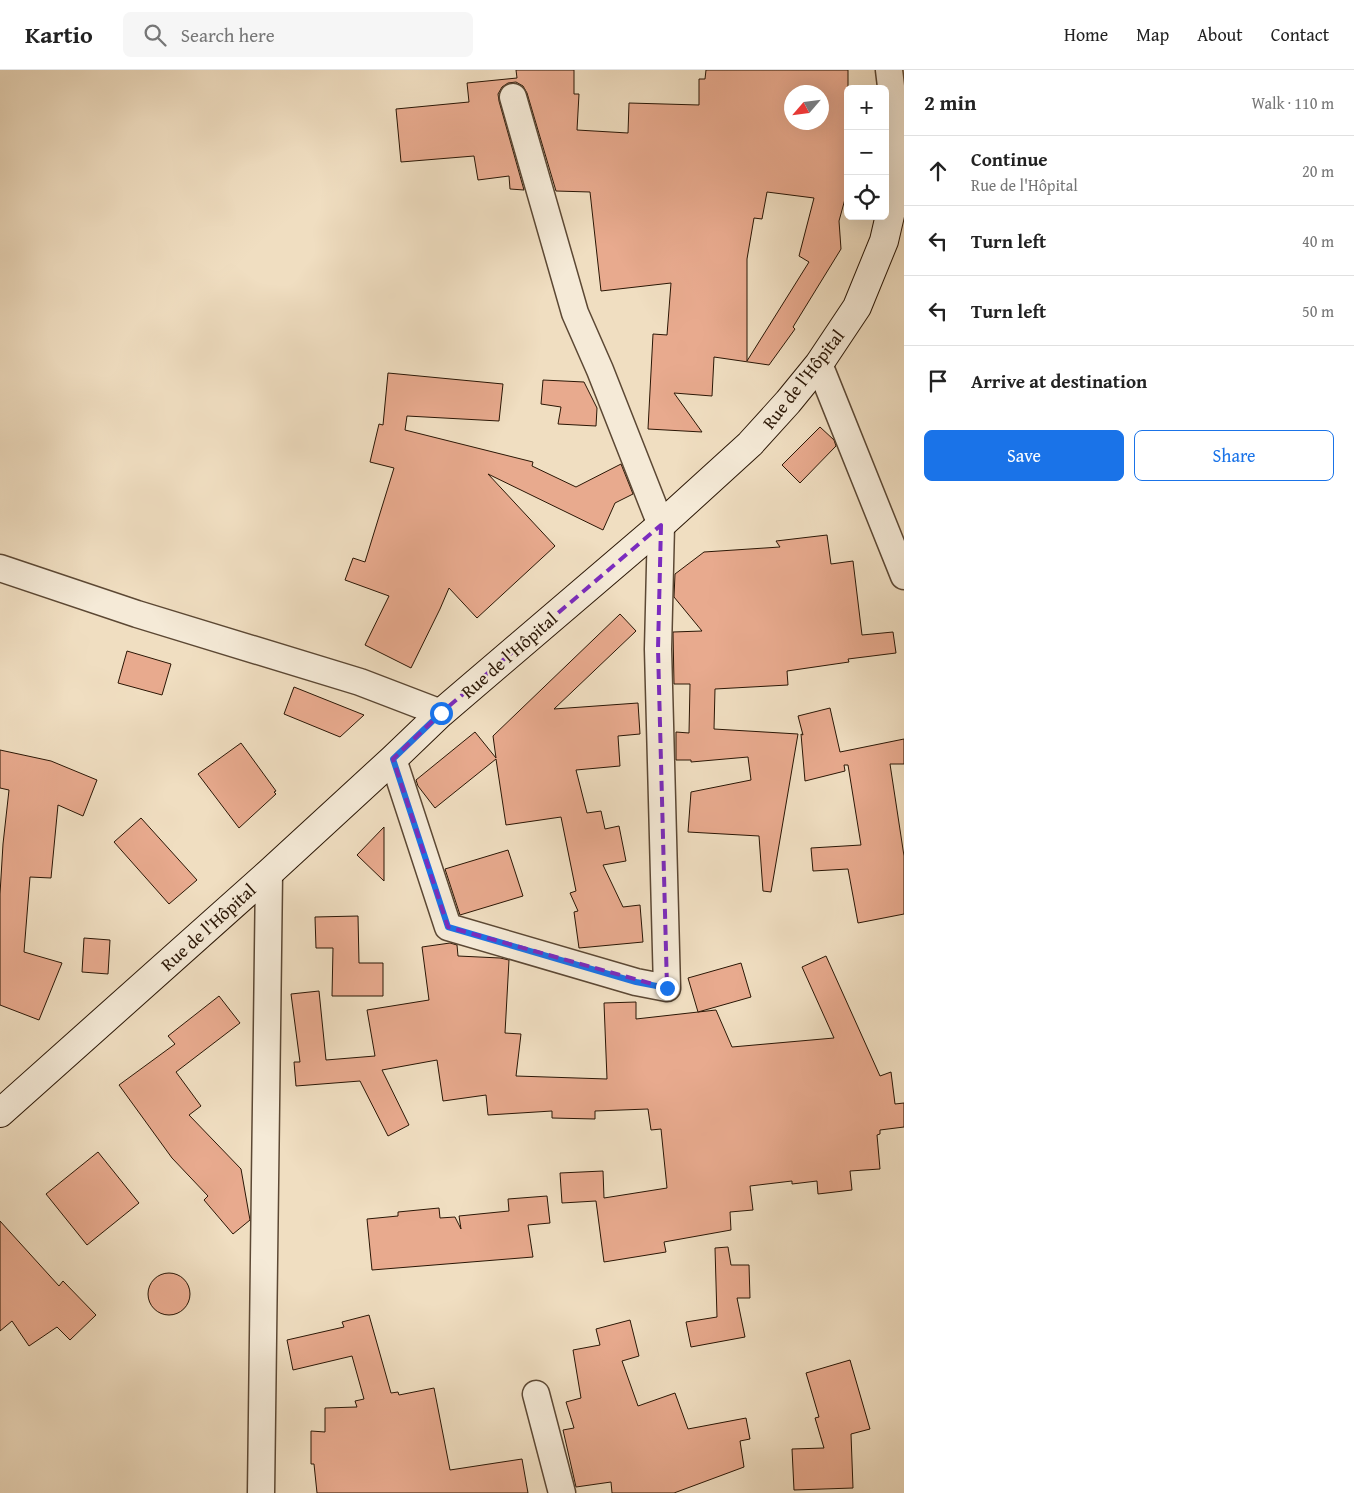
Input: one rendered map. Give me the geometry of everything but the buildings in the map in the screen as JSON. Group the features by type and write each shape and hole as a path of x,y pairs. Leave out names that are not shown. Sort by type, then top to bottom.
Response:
{"main road":[{"name":"Rue de l'Hôpital","path":"0,1113 269,873 441,713 661,525 750,444 819,364 857,307 884,241 903,162"}],"street":[{"path":"889,70 903,162"},
{"path":"393,759 448,927 636,982 667,988 658,649 661,525 600,370 575,313 513,97"},
{"path":"819,364 904,576"},
{"path":"0,568 137,614 360,682 441,713"},
{"path":"260,1493 269,873"},
{"path":"536,1394 562,1493"}],"highlighted area":[{"path":"661,525 658,649 667,988 448,927 393,759 441,713"}],"route":[{"path":"441,713 393,759 448,927 636,982 667,988"}]}
